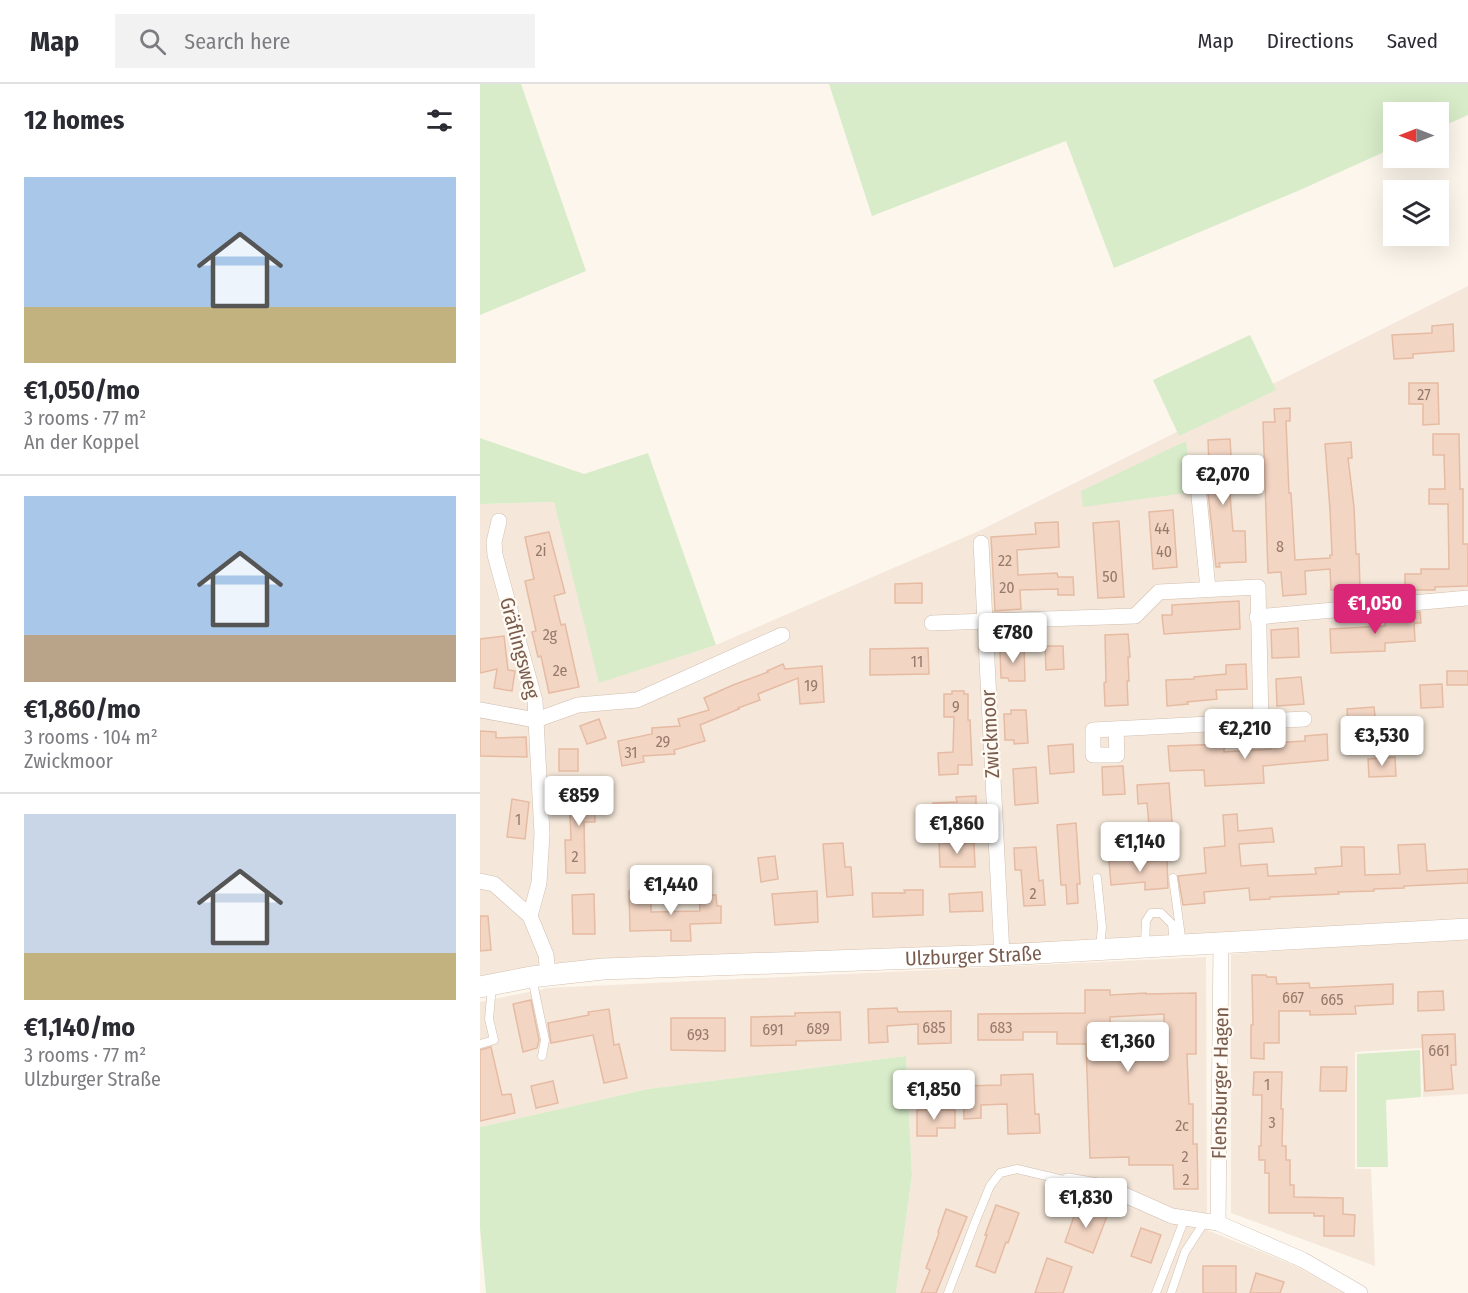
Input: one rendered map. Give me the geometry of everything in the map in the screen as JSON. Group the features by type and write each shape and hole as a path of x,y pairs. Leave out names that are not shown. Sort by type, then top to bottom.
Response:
{"main road":[{"name":"Ulzburger Straße","path":"486,986 540,976 628,968 1002,955 1468,929"}],"street":[{"path":"1198,486 1208,589"},
{"name":"Gräflingsweg","path":"480,710 536,720 535,701 495,555 494,542 499,521"},
{"name":"Zwickmoor","path":"981,543 1002,955"},
{"path":"932,623 1135,616 1159,592 1258,587 1261,722"},
{"path":"1257,617 1468,598"},
{"path":"530,916 539,883 542,834 536,720 579,705 637,700 782,635"},
{"path":"1116,729 1304,718"},
{"path":"480,881 494,884 530,916 546,955 540,976"},
{"name":"Flensburger Hagen","path":"1211,1222 1221,944"},
{"path":"1068,1181 1109,1188 1172,1216 1211,1222 1303,1260 1360,1293"}],"lane":[{"path":"944,837 996,837"},
{"path":"1097,878 1102,927 1100,950"},
{"path":"1173,878 1178,946"},
{"path":"1145,948 1146,921 1151,913 1161,913 1172,924 1178,946"},
{"path":"540,976 545,1040 542,1056"},
{"path":"481,1044 494,1040 489,1019 492,1000 486,986"},
{"path":"948,1293 990,1186 1000,1173 1017,1169 1068,1181"},
{"path":"1156,1293 1185,1218"},
{"path":"1171,1293 1185,1252 1211,1222"}],"shaded area":[{"path":"1468,286 1468,923 480,982 480,504 554,502 600,682 716,645 981,530"},
{"path":"1468,938 1468,1094 1423,1097 1422,1048 1355,1052 1355,1169 1371,1169 1375,1266 1231,1213 1231,954"},
{"path":"1206,957 1207,1230 1296,1266 1344,1293 896,1293 912,1175 906,1056 648,1089 480,1127 480,1002 548,988"}],"green space":[{"path":"480,84 521,84 586,271 480,315"},
{"path":"829,84 1468,84 1468,115 1449,124 1449,102 1383,102 1383,153 1114,268 1066,141 872,216"},
{"path":"1250,335 1276,390 1179,436 1153,380"},
{"path":"480,438 584,474 648,453 716,645 599,683 554,502 480,504"},
{"path":"1186,441 1193,492 1083,507 1081,491"},
{"path":"1420,1050 1421,1097 1386,1100 1388,1167 1357,1167 1357,1054"},
{"path":"906,1056 912,1175 896,1293 486,1293 480,1228 480,1127 648,1089"}],"building":[{"path":"1453,324 1454,351 1413,354 1413,358 1394,359 1392,335 1432,333 1432,326"},
{"path":"1409,383 1438,383 1439,424 1423,425 1423,404 1409,404"},
{"path":"1290,408 1290,421 1286,421 1295,560 1330,558 1332,555 1325,444 1351,442 1352,458 1348,458 1354,507 1356,554 1359,554 1360,589 1331,590 1330,569 1305,571 1306,594 1283,596 1281,572 1268,573 1263,422 1275,422 1274,409"},
{"path":"1433,434 1459,434 1460,489 1463,489 1463,544 1468,544 1468,586 1435,587 1435,590 1405,590 1405,574 1421,574 1421,569 1449,569 1448,504 1429,504 1429,489 1445,489 1444,455 1433,455"},
{"path":"1230,439 1232,471 1228,472 1233,531 1245,531 1246,562 1219,563 1220,567 1216,567 1208,492 1210,492 1208,440"},
{"path":"1173,510 1177,567 1153,569 1149,512"},
{"path":"1119,521 1124,597 1098,598 1093,523"},
{"path":"1058,522 1059,547 1017,550 1018,575 1057,573 1058,577 1073,577 1074,595 1058,595 1058,589 1020,590 1021,609 995,611 991,537 1036,534 1035,523"},
{"path":"549,532 565,593 554,596 561,625 565,624 579,687 549,693 541,656 538,657 532,632 536,631 525,581 534,579 525,537"},
{"path":"922,583 922,603 895,603 895,584"},
{"path":"1239,601 1240,629 1164,634 1162,615 1172,615 1172,605"},
{"path":"1420,612 1421,623 1414,623 1415,641 1385,643 1385,651 1331,653 1330,629 1385,626 1384,615"},
{"path":"1298,628 1299,657 1272,658 1271,630"},
{"path":"1128,634 1130,657 1128,657 1129,681 1127,681 1128,705 1105,706 1105,635"},
{"path":"504,636 508,670 515,671 512,691 494,688 497,669 480,673 480,639"},
{"path":"1007,646 1024,646 1025,681 1009,681 1008,678 1001,678 1000,651 1007,651"},
{"path":"1045,646 1063,646 1064,669 1046,670"},
{"path":"928,648 929,674 870,675 870,649"},
{"path":"783,664 785,669 822,666 824,702 800,704 798,678 758,694 760,700 700,725 705,741 674,750 675,754 643,756 644,762 622,766 618,741 652,734 652,728 680,726 678,719 709,710 704,698"},
{"path":"1246,664 1247,689 1216,690 1217,699 1167,706 1166,680 1226,674 1226,665"},
{"path":"1447,671 1468,671 1468,685 1447,685"},
{"path":"1301,677 1304,704 1277,706 1276,679"},
{"path":"1442,684 1443,707 1421,708 1420,685"},
{"path":"952,691 964,691 964,694 968,694 972,765 958,765 958,774 939,775 938,753 953,752 954,717 944,717 944,694 952,694"},
{"path":"1374,707 1377,735 1349,737 1347,709"},
{"path":"1011,710 1026,710 1028,743 1014,744 1014,740 1005,740 1004,714 1011,714"},
{"path":"599,719 606,738 587,744 580,726"},
{"path":"480,731 496,732 496,738 526,737 527,757 480,756"},
{"path":"1327,734 1328,760 1263,766 1264,783 1205,786 1204,770 1170,771 1168,746 1224,744 1224,752 1271,749 1271,743 1305,741 1305,736"},
{"path":"1073,744 1074,772 1050,774 1048,746"},
{"path":"559,749 578,749 578,771 559,771"},
{"path":"1395,757 1396,776 1369,777 1368,759"},
{"path":"1123,766 1125,794 1103,795 1102,767"},
{"path":"1036,767 1038,803 1015,805 1013,769"},
{"path":"1169,783 1173,836 1154,837 1153,825 1149,825 1147,803 1138,804 1137,785"},
{"path":"594,787 595,822 584,822 585,873 566,873 565,840 571,840 569,788"},
{"path":"976,796 976,815 962,815 963,831 939,833 939,825 934,825 933,803 957,802 956,797"},
{"path":"512,799 529,802 525,839 507,837"},
{"path":"1237,814 1238,831 1272,828 1274,842 1239,844 1241,866 1267,864 1268,876 1316,874 1315,868 1342,866 1341,847 1364,847 1365,875 1400,874 1398,845 1425,844 1427,871 1468,869 1468,883 1404,886 1404,888 1374,889 1374,891 1250,900 1249,888 1204,892 1205,903 1183,905 1178,876 1206,873 1204,848 1225,846 1223,815"},
{"path":"1076,823 1080,884 1077,884 1078,903 1067,904 1066,885 1061,885 1057,825"},
{"path":"939,841 974,843 975,867 940,867"},
{"path":"843,843 845,867 851,867 853,895 827,897 823,844"},
{"path":"1036,847 1039,881 1043,880 1045,905 1024,906 1021,870 1015,870 1014,848"},
{"path":"775,856 778,879 761,882 758,858"},
{"path":"1134,859 1134,863 1167,860 1168,888 1145,890 1145,882 1111,885 1109,861"},
{"path":"651,890 651,912 700,911 699,895 716,895 717,906 721,906 721,923 690,924 691,941 671,941 671,930 630,931 629,891"},
{"path":"904,890 923,890 923,915 873,917 872,893 905,893"},
{"path":"817,891 818,922 775,925 772,894"},
{"path":"982,892 983,911 950,912 949,894"},
{"path":"594,894 595,934 573,934 572,895"},
{"path":"480,916 488,916 491,950 480,951"},
{"path":"1252,975 1276,977 1277,984 1309,983 1310,988 1393,984 1393,1004 1355,1006 1356,1014 1310,1015 1310,1011 1279,1011 1279,1043 1264,1043 1264,1059 1251,1058"},
{"path":"1085,990 1110,990 1110,995 1196,993 1196,1054 1187,1054 1189,1104 1193,1104 1193,1144 1197,1144 1198,1189 1174,1189 1173,1165 1129,1165 1129,1157 1090,1158 1086,1044 1057,1044 1057,1032 1023,1032 1023,1040 978,1040 978,1014 1085,1013","holes":["1164,1014 1164,1042 1111,1045 1110,1017"]},
{"path":"1443,991 1444,1010 1418,1011 1418,992"},
{"path":"531,1000 539,1040 537,1048 523,1052 513,1004"},
{"path":"897,1008 898,1012 951,1011 951,1043 918,1044 918,1024 887,1026 888,1042 869,1043 868,1009"},
{"path":"609,1009 614,1045 619,1044 627,1078 604,1083 593,1035 551,1043 548,1023"},
{"path":"840,1012 841,1040 796,1041 796,1045 751,1046 751,1017"},
{"path":"671,1018 725,1018 725,1051 671,1050"},
{"path":"1455,1034 1456,1065 1451,1065 1453,1089 1425,1091 1422,1035"},
{"path":"491,1047 502,1095 511,1094 515,1113 480,1121 480,1050"},
{"path":"1321,1067 1347,1067 1346,1091 1320,1091"},
{"path":"1254,1072 1282,1072 1282,1146 1286,1146 1286,1160 1290,1160 1290,1185 1294,1185 1294,1197 1343,1198 1343,1214 1355,1215 1354,1236 1324,1236 1324,1216 1314,1216 1314,1213 1269,1213 1269,1173 1265,1173 1265,1160 1259,1160 1262,1095 1253,1095"},
{"path":"1033,1074 1035,1114 1039,1114 1040,1133 1008,1134 1007,1104 981,1105 981,1118 964,1119 963,1086 1001,1085 1001,1075"},
{"path":"553,1081 558,1103 536,1108 531,1086"},
{"path":"917,1110 955,1110 955,1128 937,1128 937,1136 917,1136"},
{"path":"996,1205 1019,1213 995,1273 976,1266"},
{"path":"1078,1205 1107,1216 1093,1253 1065,1242"},
{"path":"946,1209 967,1217 936,1293 921,1293 930,1270 926,1268"},
{"path":"1141,1228 1161,1235 1151,1263 1131,1256"},
{"path":"1047,1258 1072,1267 1063,1293 1035,1293"},
{"path":"1203,1266 1236,1266 1236,1293 1203,1293"},
{"path":"1256,1273 1284,1282 1280,1293 1250,1293"}]}
